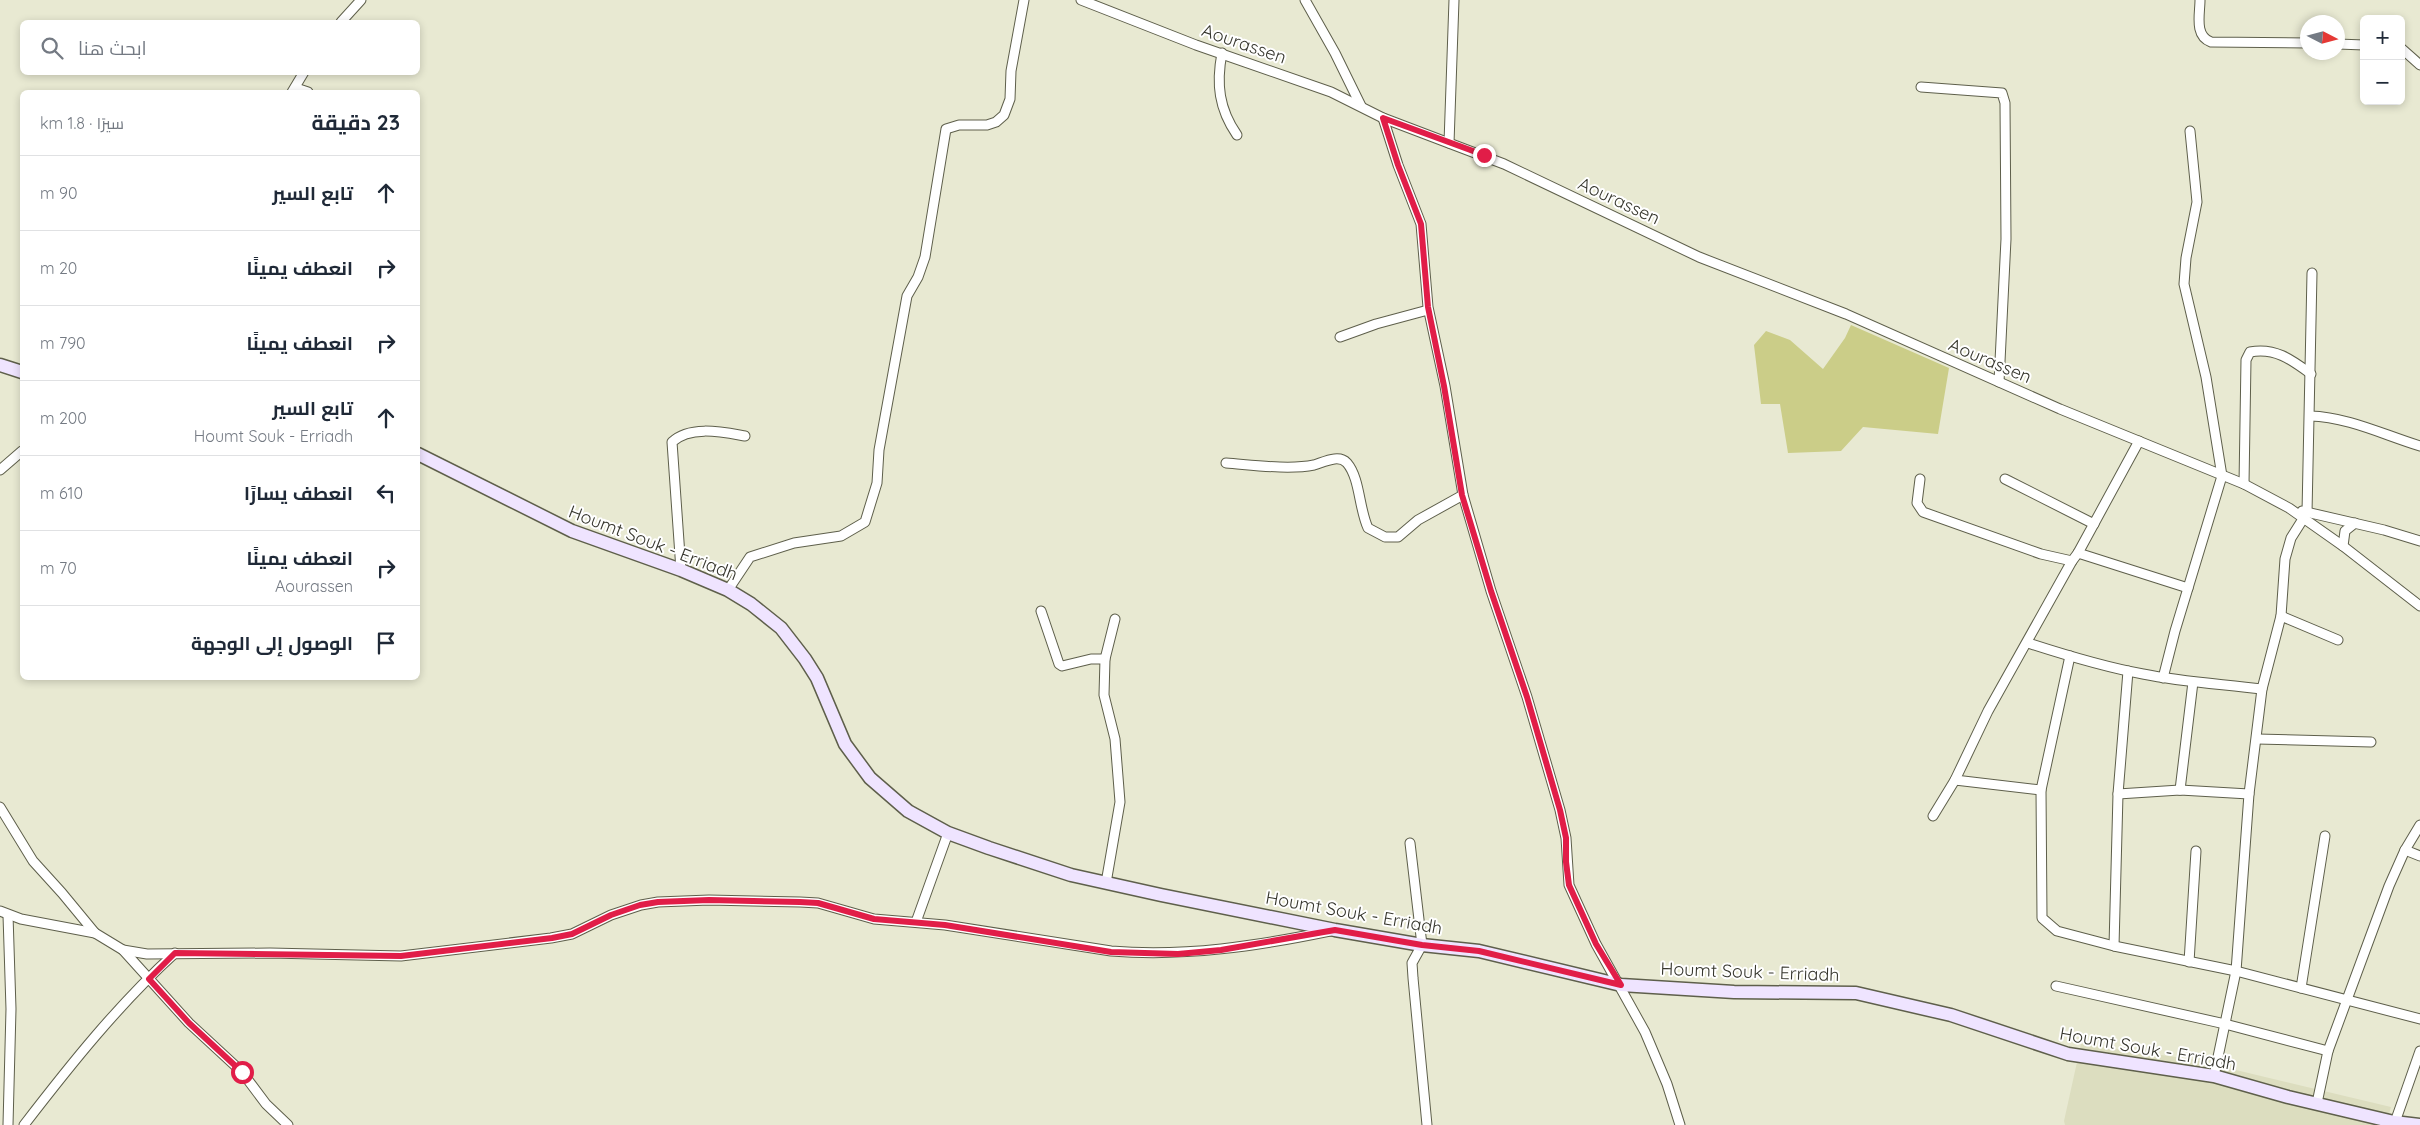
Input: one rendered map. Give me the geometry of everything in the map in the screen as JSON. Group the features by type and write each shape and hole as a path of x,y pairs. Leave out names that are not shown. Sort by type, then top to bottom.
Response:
{"street":[{"path":"343,20 361,0"},
{"path":"728,590 750,557 794,543 841,536 865,522 877,483 879,450 907,296 918,277 925,257 946,130 959,125 987,125 996,122 1004,115 1010,99 1011,71 1024,0"},
{"name":"Aourassen","path":"1081,0 1331,92 1383,118 1504,164 1699,257 1846,314 1999,382 2244,484 2305,516"},
{"path":"1305,0 1335,53 1361,107"},
{"path":"1449,143 1454,0"},
{"path":"2200,0 2200,32 2205,40 2211,42 2300,43"},
{"path":"2345,44 2360,45"},
{"path":"2405,52 2420,66"},
{"path":"1222,53 1218,73 1221,97 1225,116 1238,135"},
{"path":"294,90 302,75"},
{"path":"1921,87 2002,93 2005,103 2006,238 1999,382"},
{"path":"1383,118 1398,165 1421,224 1428,310 1446,394 1462,495 1491,591 1527,697 1560,810 1566,838 1566,862 1569,885 1596,944 1621,985 1657,1058 1680,1125"},
{"path":"2163,678 2222,476 2206,377 2184,284 2186,258 2197,202 2190,131"},
{"path":"2214,1076 2236,971 2249,794 2262,689 2281,616 2285,558 2291,538 2305,516 2310,416 2312,273"},
{"path":"1340,337 1376,324 1428,310"},
{"path":"2244,484 2246,360 2250,352 2260,350 2278,352 2311,374"},
{"path":"0,365 20,371"},
{"path":"2310,416 2329,416 2420,446"},
{"path":"681,570 672,442 680,435 712,431 745,436"},
{"path":"1933,816 1954,780 1988,711 2139,441"},
{"path":"0,470 20,453"},
{"name":"Houmt Souk - Erriadh","path":"420,455 572,531 681,570 728,590 752,604 781,628 799,651 817,678 845,744 870,778 908,811 948,833 1044,866 1106,883 1335,930 1422,945 1479,951 1621,985 1734,992 1856,993 1951,1015 2068,1054 2214,1076 2394,1123 2420,1125"},
{"path":"1226,463 1263,466 1313,465 1340,459 1346,462 1354,476 1360,507 1368,528 1391,538 1398,537 1418,520 1462,495"},
{"path":"1920,479 1917,503 1923,512 2041,554 2072,561"},
{"path":"2005,479 2094,524"},
{"path":"2305,516 2355,523 2420,542"},
{"path":"2305,516 2420,606"},
{"path":"2343,546 2345,531 2355,523"},
{"path":"2078,553 2188,588"},
{"path":"1041,611 1059,664 1062,666 1090,659 1105,659"},
{"path":"2281,616 2338,640"},
{"path":"1106,883 1120,802 1115,738 1104,695 1105,659 1115,619"},
{"path":"2028,642 2070,656 2128,671 2163,678 2262,689"},
{"path":"2070,656 2041,790 2042,918 2057,931 2114,946 2236,971 2420,1019"},
{"path":"2114,946 2118,794 2128,671"},
{"path":"2180,790 2193,682"},
{"path":"2257,739 2371,742"},
{"path":"1954,780 2041,790"},
{"path":"2118,794 2180,790 2249,794"},
{"path":"0,807 33,861 95,933 123,950 189,1023 242,1072 266,1104 288,1125"},
{"path":"2316,1103 2328,1051 2389,886 2405,850 2420,825"},
{"path":"916,922 948,833"},
{"path":"2301,988 2325,836"},
{"path":"1410,843 1422,945 1412,963 1412,970 1427,1125"},
{"path":"2405,850 2420,856"},
{"path":"2189,962 2196,851"},
{"path":"123,950 147,954 401,956 552,938 572,934 611,915 640,905 709,900 818,903 874,919 916,922 1056,941 1111,952 1178,954 1221,950 1335,930"},
{"path":"8,1125 11,1009 4,913 95,933"},
{"path":"24,1125 87,1044 123,1004 175,953"},
{"path":"2056,986 2225,1024 2328,1051"},
{"path":"2394,1123 2420,1051"}],"shaded area":[{"path":"2081,1044 2190,1059 2391,1107 2386,1124 2390,1125 2065,1125 2064,1121"}],"green space":[{"path":"1851,325 1949,368 1938,434 1863,427 1841,451 1788,453 1780,404 1761,404 1754,345 1766,331 1790,340 1823,369 1845,338"}],"route":[{"path":"242,1072 189,1023 149,979 175,953 270,953 353,956 426,954 572,934 611,915 640,905 658,902 709,900 818,903 874,919 945,925 1111,952 1178,954 1221,950 1284,941 1335,930 1422,945 1479,951 1560,972 1621,985 1596,944 1569,885 1566,862 1566,838 1560,810 1527,697 1491,591 1462,495 1452,427 1428,307 1421,224 1398,165 1383,118 1484,155"}]}
